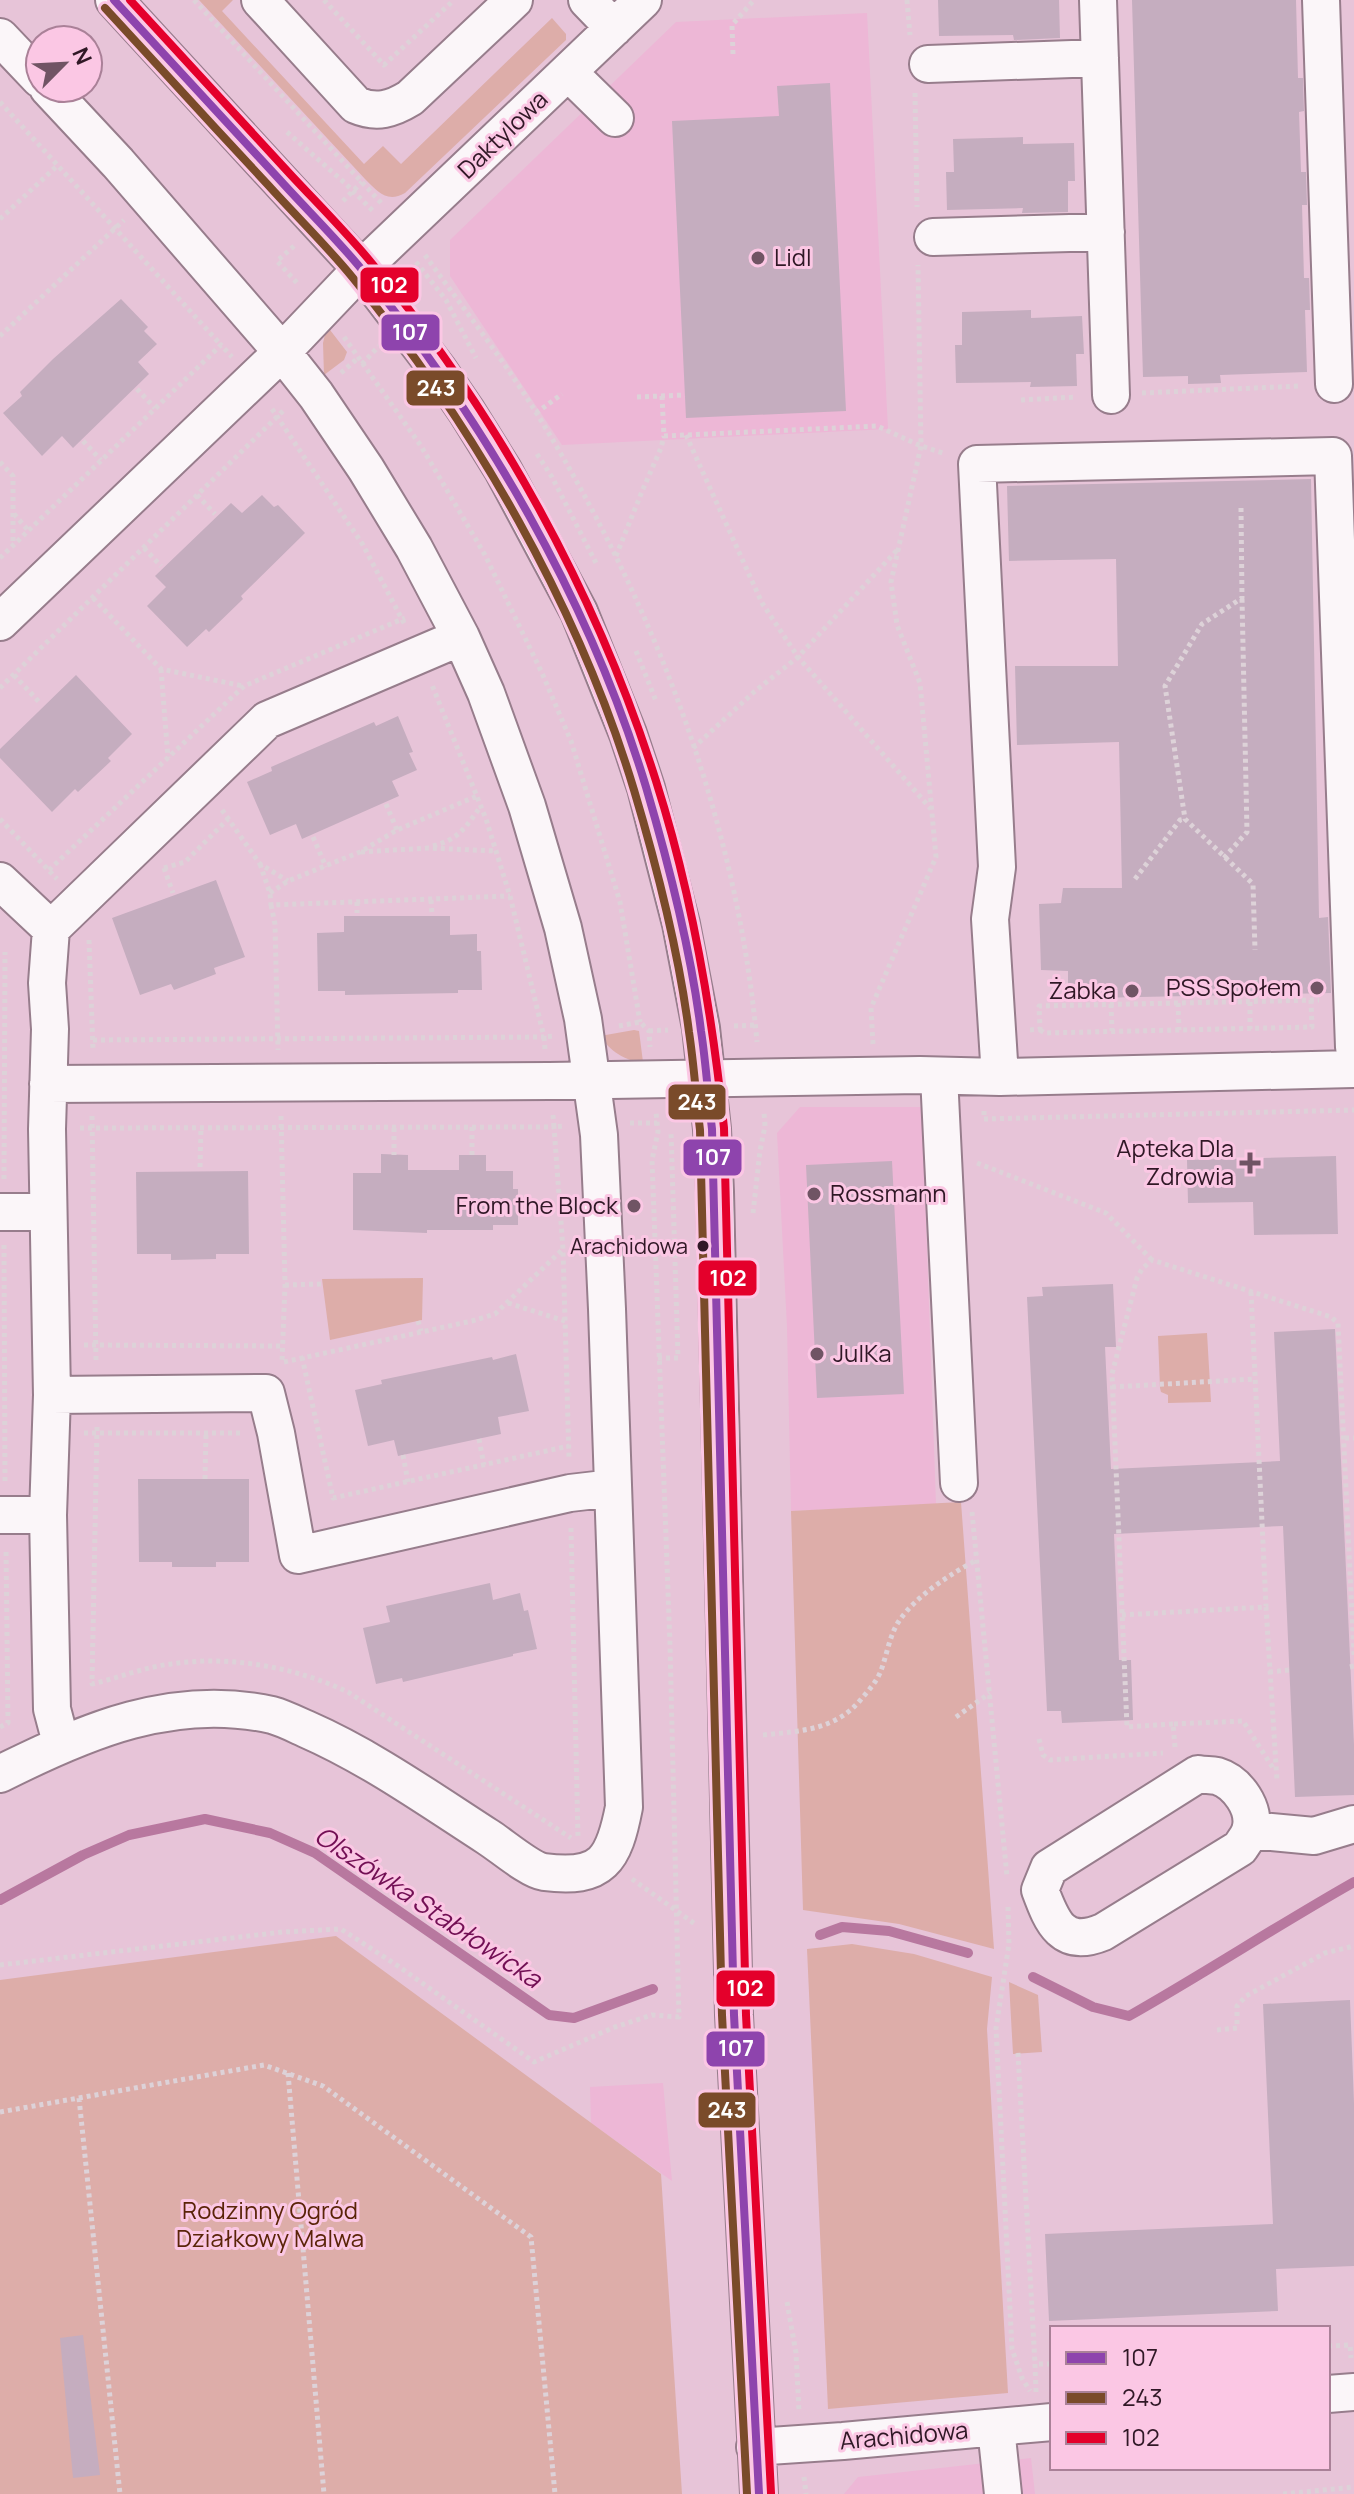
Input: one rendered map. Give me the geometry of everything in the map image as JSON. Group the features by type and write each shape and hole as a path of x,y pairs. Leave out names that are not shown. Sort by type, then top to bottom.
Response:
{"street":[{"path":"114,0 361,269 467,412 503,470 579,612 628,734 661,838 698,1005 715,1192 734,2015 759,2494"},
{"path":"260,0 356,105 369,111 397,106 410,98 514,0"},
{"path":"587,0 614,28"},
{"name":"Daktylowa","path":"0,622 282,352 361,269 643,0"},
{"path":"1098,0 1106,232 1123,332 1111,395"},
{"path":"1321,0 1334,384"},
{"path":"0,37 24,62"},
{"path":"928,64 1100,58"},
{"path":"568,72 615,118"},
{"path":"0,1774 61,1743 146,1715 213,1707 274,1715 328,1739 383,1770 541,1872 592,1870 606,1861 618,1840 624,1807 599,1135 583,1019 563,928 527,806 486,693 461,637 414,548 366,469 282,352 63,104"},
{"path":"933,237 1106,232"},
{"path":"992,1092 997,1032 990,919 997,867 977,464 1333,456 1354,1047"},
{"path":"51,929 84,918 267,720 461,637"},
{"path":"0,881 51,929"},
{"path":"51,929 47,983 50,1029 47,1129 52,1395 48,1515 52,1709 61,1743"},
{"path":"48,1084 939,1076 992,1092 1354,1069"},
{"path":"939,1076 959,1483"},
{"path":"2,1212 48,1212"},
{"path":"52,1395 266,1393 298,1555 570,1493 613,1488"},
{"path":"3,1515 48,1515"},
{"path":"1198,1774 1217,1776 1237,1787 1249,1809 1251,1830 1240,1848 1087,1939 1072,1937 1052,1922 1040,1890 1049,1868 1198,1774"},
{"path":"1251,1830 1314,1836 1354,1824"},
{"name":"Arachidowa","path":"755,2447 1050,2422"},
{"path":"996,2428 1003,2494"}],"path":[{"path":"194,0 389,212"},
{"path":"324,0 384,65 454,0"},
{"path":"733,54 732,25 754,0"},
{"path":"0,102 253,380 363,545 403,619 481,806 510,896 544,1037 93,1040"},
{"path":"279,124 377,215"},
{"path":"0,219 58,165"},
{"path":"342,203 362,182"},
{"path":"0,336 116,228"},
{"path":"428,299 446,284"},
{"path":"0,558 221,345"},
{"path":"1021,400 1334,384"},
{"path":"0,688 309,386"},
{"path":"137,389 155,408"},
{"path":"536,413 562,394"},
{"path":"637,397 685,395"},
{"path":"616,556 661,448 664,436 662,396"},
{"path":"664,436 877,426 921,446 977,464"},
{"path":"686,435 762,603 798,657 932,811"},
{"path":"83,441 101,460"},
{"path":"871,1008 936,857 920,683 897,625 891,582 921,446"},
{"path":"0,462 13,476 13,545"},
{"path":"197,495 215,514"},
{"path":"1224,858 1247,832 1241,508"},
{"path":"13,513 28,530"},
{"path":"693,748 798,657 901,546"},
{"path":"144,548 161,566"},
{"path":"93,598 161,669 244,686"},
{"path":"1242,598 1202,624 1165,686 1185,819 1253,884 1255,950"},
{"path":"161,669 168,758"},
{"path":"14,675 41,704"},
{"path":"270,893 288,881 360,852 397,830 477,796"},
{"path":"214,799 260,864 270,893 275,924 277,1083 282,1127 285,1285 281,1363 495,1314 563,1249"},
{"path":"386,804 397,830"},
{"path":"428,848 458,836 481,806"},
{"path":"0,819 84,918 93,1040 97,1395 92,1684 170,1664 216,1662 274,1668 320,1679 348,1692 578,1842 570,1493"},
{"path":"185,862 228,819"},
{"path":"1135,879 1180,820 1185,819"},
{"path":"313,837 326,867"},
{"path":"360,852 428,848 496,851"},
{"path":"260,864 288,881"},
{"path":"164,868 173,893"},
{"path":"271,905 510,896"},
{"path":"431,900 432,915"},
{"path":"357,902 357,913"},
{"path":"0,1727 8,1723 2,1471 2,997 5,952"},
{"path":"1255,980 1255,1001"},
{"path":"997,1032 1312,1027 1311,1000"},
{"path":"1040,1029 1039,1006 1352,1000"},
{"path":"992,1092 984,1119 1354,1110"},
{"path":"753,1216 765,1126"},
{"path":"472,1127 472,1155"},
{"path":"47,1129 554,1127 563,1249 569,1446 333,1498 302,1357"},
{"path":"200,1167 201,1128"},
{"path":"394,1128 394,1155"},
{"path":"658,1358 678,1358 671,1131"},
{"path":"0,1965 283,1932 341,1929 534,2062 615,2027 652,2015 679,2017 670,1645 652,1160 658,1132"},
{"path":"943,1149 1106,1213 1152,1260 1331,1317 1338,1323 1351,1506 1354,1655"},
{"path":"1152,1260 1137,1278 1112,1374 1127,1727 1243,1721 1275,1772 1280,1787"},
{"path":"285,1285 322,1284"},
{"path":"1251,1292 1275,1772"},
{"path":"508,1303 565,1321"},
{"path":"418,1321 421,1331"},
{"path":"51,1345 283,1346"},
{"path":"1112,1387 1255,1379"},
{"path":"51,1433 254,1433"},
{"path":"205,1479 206,1433"},
{"path":"1345,1438 1354,1438"},
{"path":"479,1439 484,1465"},
{"path":"403,1455 408,1482"},
{"path":"959,1483 971,1503 1007,1887"},
{"path":"763,1720 763,1735 827,1726 846,1718 878,1677 899,1621 936,1585 975,1561"},
{"path":"1122,1615 1266,1607"},
{"path":"1269,1672 1290,1670"},
{"path":"956,1717 991,1692"},
{"path":"1039,1739 1043,1755 1050,1760 1175,1752 1173,1724"},
{"path":"658,1897 676,1909"},
{"path":"1008,1902 1009,1944 996,2028 1012,2349 1022,2378 1036,2401 1018,2053"},
{"path":"1217,2030 1237,2028 1237,2006 1246,1996 1325,1953 1354,1946"},
{"path":"0,2112 264,2065 323,2086 531,2237 555,2494"},
{"path":"288,2073 324,2494"},
{"path":"79,2098 120,2494"},
{"path":"785,2295 796,2353 801,2445"},
{"path":"1330,2346 1350,2345 1345,2386"},
{"path":"1035,2364 1050,2364"},
{"path":"1283,2494 1354,2487"}],"shaded area":[{"path":"867,13 888,429 562,445 450,276 450,240 676,22"},
{"path":"800,1107 922,1107 936,1504 791,1511 787,1327 777,1133"},
{"path":"663,2083 672,2181 591,2123 590,2087"},
{"path":"1031,2458 1035,2494 844,2494 858,2477"}],"green space":[{"path":"199,0 233,0 222,11 364,164 383,146 401,164 552,18 566,34 566,40 405,193 393,197 379,192 365,179"},
{"path":"327,326 347,352 344,360 324,375 323,343"},
{"path":"639,1031 643,1062 618,1054 600,1036"},
{"path":"423,1278 422,1320 330,1340 322,1279"},
{"path":"1207,1333 1211,1402 1168,1403 1168,1395 1160,1388 1158,1336"},
{"path":"961,1502 994,1949 899,1924 803,1910 791,1511"},
{"name":"Rodzinny Ogród Działkowy Malwa","path":"336,1936 661,2174 682,2494 0,2494 0,1980"},
{"path":"852,1944 914,1954 992,1977 987,2029 1008,2393 828,2409 807,1949"},
{"path":"1009,1982 1038,1995 1042,2052 1013,2054"}],"building":[{"path":"938,0 1059,0 1060,38 1014,40 1013,35 939,36"},
{"path":"1132,0 1296,0 1298,78 1303,78 1304,111 1299,112 1301,172 1306,172 1307,205 1302,205 1304,278 1309,278 1310,310 1305,310 1307,372 1220,375 1221,383 1188,384 1188,376 1143,377"},
{"name":"Lidl","path":"830,83 846,411 686,418 672,121 779,116 777,86"},
{"path":"1023,137 1023,144 1074,143 1075,181 1068,181 1068,212 1022,213 1023,208 947,210 946,172 954,172 953,139"},
{"path":"121,299 148,327 144,331 157,344 138,362 149,374 73,448 62,436 42,456 3,413 53,359"},
{"path":"1031,310 1031,318 1082,316 1084,354 1076,354 1077,386 1030,387 1031,382 956,383 955,345 962,345 962,312"},
{"path":"1311,479 1319,918 1328,917 1331,993 1092,998 1092,984 1068,984 1068,971 1041,970 1039,904 1061,903 1063,888 1122,888 1119,742 1017,745 1015,666 1118,666 1116,559 1009,561 1007,486"},
{"path":"262,495 274,507 278,505 305,533 209,632 206,629 187,647 147,606 166,587 155,576 231,503 242,513"},
{"path":"76,675 132,734 108,758 111,761 52,812 0,758 0,749"},
{"path":"398,716 417,770 392,781 399,796 302,839 296,824 270,835 247,782 272,771 271,767 374,722 376,726"},
{"path":"216,880 245,957 214,968 216,974 174,990 171,984 140,995 112,918"},
{"path":"344,916 450,916 450,935 477,934 477,951 481,951 482,990 345,995 345,991 318,991 317,933 344,932"},
{"path":"381,1154 408,1155 408,1170 459,1170 459,1155 486,1155 486,1171 513,1171 513,1189 518,1189 518,1225 493,1225 493,1230 427,1230 427,1233 353,1230 353,1173 381,1173"},
{"path":"1336,1156 1338,1234 1254,1235 1253,1202 1188,1203 1187,1160"},
{"path":"892,1161 904,1394 817,1398 806,1165"},
{"path":"248,1171 249,1254 216,1254 216,1259 171,1260 171,1254 137,1254 136,1172"},
{"path":"1113,1284 1116,1347 1105,1347 1111,1469 1280,1461 1274,1332 1335,1329 1354,1795 1295,1797 1283,1526 1114,1534 1119,1660 1131,1660 1133,1720 1062,1723 1061,1711 1047,1711 1027,1297 1043,1296 1042,1287"},
{"path":"516,1354 529,1411 498,1417 501,1434 398,1456 394,1440 368,1446 355,1390 382,1384 381,1380"},
{"path":"138,1479 249,1479 249,1562 216,1562 216,1567 172,1567 172,1562 139,1562"},
{"path":"490,1583 493,1600 520,1593 524,1611 528,1610 537,1649 403,1682 402,1678 376,1684 363,1628 390,1622 386,1606"},
{"path":"1350,2000 1354,2103 1354,2266 1276,2269 1278,2311 1049,2321 1045,2234 1273,2224 1263,2004"},
{"path":"83,2335 100,2475 73,2478 60,2338"}],"waterway":[{"name":"Olszówka Stabłowicka","path":"0,1900 83,1855 129,1835 205,1819 270,1833 315,1853 549,2015 574,2018 653,1989"},
{"name":"Olszówka Stabłowicka","path":"1033,1977 1093,2007 1129,2016 1354,1882"},
{"name":"Olszówka Stabłowicka","path":"820,1935 842,1927 889,1931 968,1953"}],"transit line":[{"name":"107","path":"114,0 363,271 408,329 492,452 564,581 595,649 623,717 671,877 697,1000 712,1129 734,2015 759,2494"},
{"name":"102","path":"130,0 370,261 460,379 538,507 604,642 656,781 680,866 707,997 724,1128 746,2015 771,2493"},
{"name":"243","path":"105,8 343,266 398,335 481,456 553,586 584,653 634,790 659,880 685,1002 700,1130 722,2015 747,2494"}],"place":[{"name":"Lidl","path":"758,258"},
{"name":"PSS Społem","path":"1317,988"},
{"name":"Żabka","path":"1132,991"},
{"name":"Apteka Dla Zdrowia","path":"1250,1163"},
{"name":"Rossmann","path":"814,1194"},
{"name":"From the Block","path":"634,1206"},
{"name":"Arachidowa","path":"703,1246"},
{"name":"JulKa","path":"817,1354"}]}
